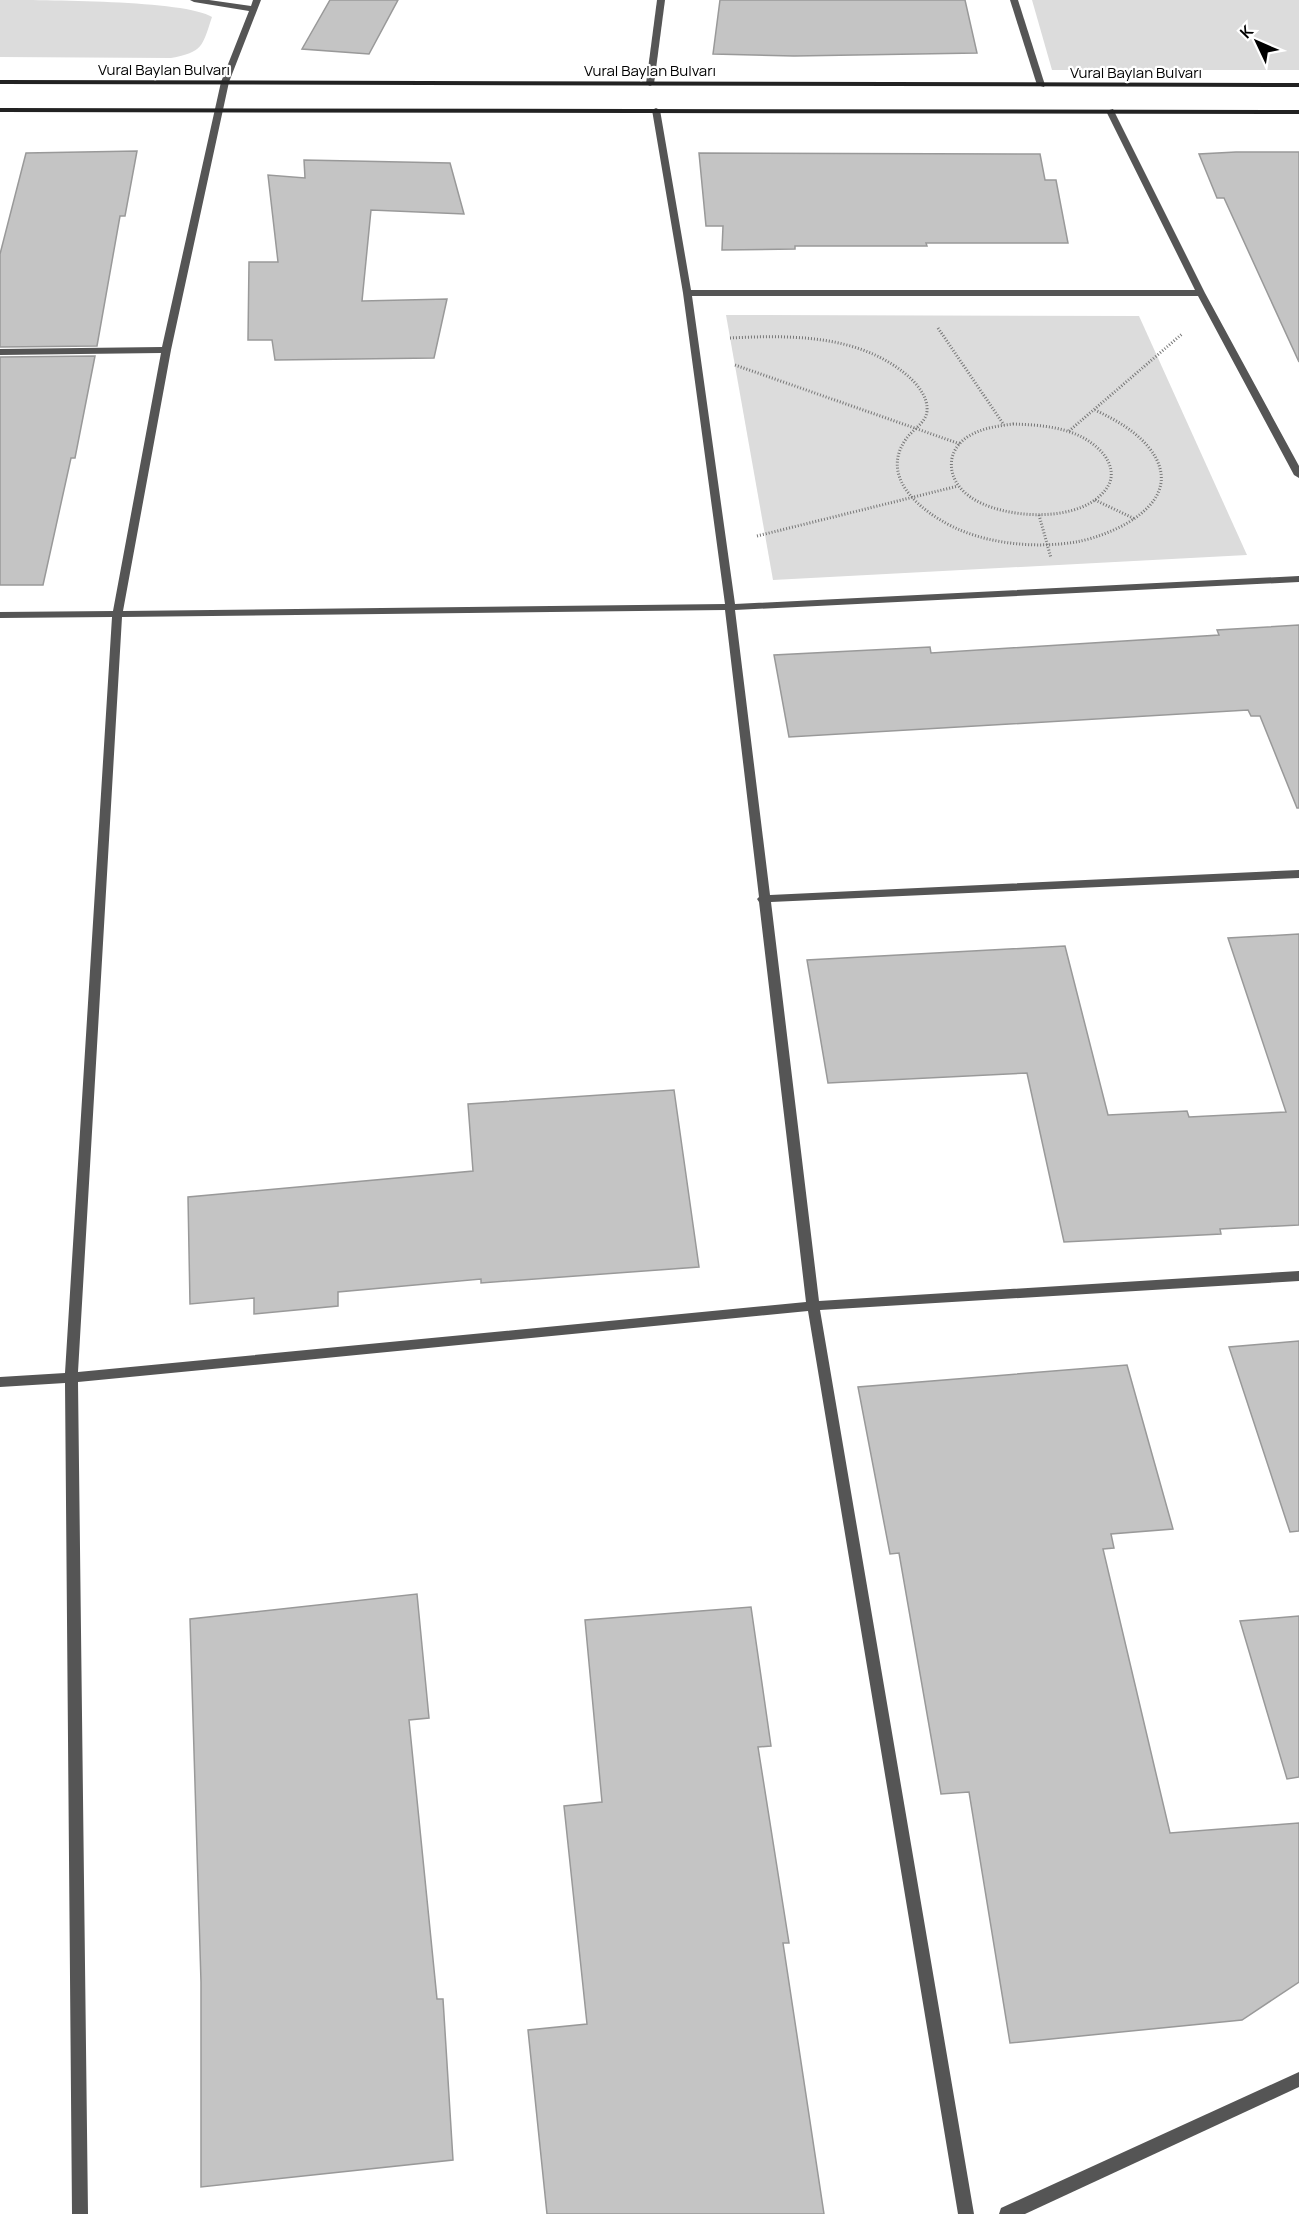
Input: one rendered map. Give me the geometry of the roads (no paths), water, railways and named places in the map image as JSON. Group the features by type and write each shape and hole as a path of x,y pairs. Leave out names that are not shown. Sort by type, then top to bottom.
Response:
{"main road":[{"name":"Vural Baylan Bulvarı","path":"0,82 1299,85"},
{"path":"0,110 1299,112"}],"street":[{"path":"194,0 252,9"},
{"path":"80,2214 71,1378 117,615 166,350 225,82 257,0"},
{"path":"650,84 661,0"},
{"path":"1014,0 1041,85"},
{"path":"656,110 687,293 730,607 813,1306 966,2214"},
{"path":"1110,111 1201,293 1299,475"},
{"path":"687,293 1201,293"},
{"path":"0,352 166,350"},
{"path":"0,615 730,607 1299,579"},
{"path":"763,899 1299,874"},
{"path":"0,1382 71,1378 813,1306 1299,1276"},
{"path":"1007,2214 1299,2079"}]}
